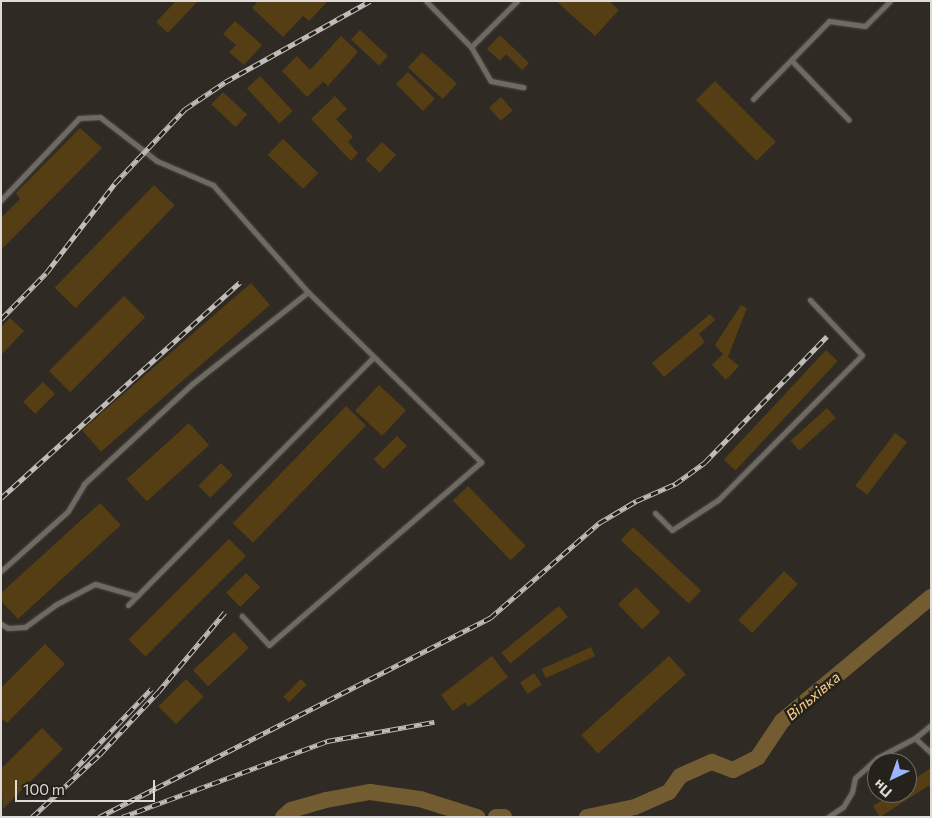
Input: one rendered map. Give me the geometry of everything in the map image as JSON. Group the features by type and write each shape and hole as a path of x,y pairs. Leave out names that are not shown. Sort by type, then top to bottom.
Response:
{"lane":[{"path":"426,1 471,47 491,82 522,87"},
{"path":"471,47 517,1"},
{"path":"753,99 829,21 865,26 890,1"},
{"path":"791,60 849,120"},
{"path":"1,200 79,118 100,116 157,161 213,185 308,292 481,462 269,645 242,616"},
{"path":"1,570 68,511 84,484 192,384 308,292"},
{"path":"655,512 672,530 718,500 862,355 810,300"},
{"path":"128,605 373,357"},
{"path":"1,624 8,628 25,627 56,605 96,584 137,596"},
{"path":"828,817 843,807 852,792 855,778 877,758 915,738 931,725"},
{"path":"915,738 931,753"}],"building":[{"path":"176,1 198,1 168,33 156,22"},
{"path":"258,1 328,1 309,21 303,16 283,37 252,8"},
{"path":"556,1 609,1 619,10 595,36"},
{"path":"235,21 262,45 244,65 229,52 236,45 223,34"},
{"path":"360,30 388,56 379,65 351,40"},
{"path":"500,35 529,63 522,70 506,54 500,61 487,49"},
{"path":"341,36 358,52 328,86 319,78 323,82 307,97 282,71 297,56 310,70"},
{"path":"422,52 457,83 443,99 408,68"},
{"path":"408,72 435,99 423,111 396,84"},
{"path":"260,76 293,111 280,123 247,88"},
{"path":"715,81 776,142 757,161 696,100"},
{"path":"223,92 247,115 236,127 211,104"},
{"path":"335,96 347,109 336,119 353,137 348,142 358,153 351,161 311,119"},
{"path":"501,97 513,111 501,121 489,107"},
{"path":"80,128 102,148 1,250 1,218 20,199 16,193"},
{"path":"283,139 318,173 303,189 268,155"},
{"path":"382,142 396,155 380,173 366,160"},
{"path":"154,185 175,205 76,308 55,288"},
{"path":"251,283 270,305 101,452 82,430"},
{"path":"124,296 145,317 70,392 49,371"},
{"path":"741,305 747,308 728,357 739,366 726,380 712,365 723,354 715,345"},
{"path":"710,314 715,320 699,334 705,342 664,377 652,363"},
{"path":"10,318 24,331 1,355 1,327"},
{"path":"826,350 838,361 735,471 724,460"},
{"path":"43,382 55,394 35,414 23,402"},
{"path":"379,385 406,410 382,436 355,411"},
{"path":"346,406 366,425 253,543 233,523"},
{"path":"827,408 836,418 799,450 791,441"},
{"path":"189,423 209,445 147,502 127,479"},
{"path":"895,433 907,442 867,495 855,486"},
{"path":"397,436 407,446 384,469 374,459"},
{"path":"221,463 233,475 210,498 198,486"},
{"path":"468,486 526,546 511,560 453,501"},
{"path":"100,503 121,525 18,619 1,601 1,593"},
{"path":"633,527 701,590 689,604 621,540"},
{"path":"229,539 246,556 146,656 129,639"},
{"path":"784,571 798,584 752,633 738,620"},
{"path":"246,573 260,587 240,607 226,593"},
{"path":"636,587 660,612 642,630 618,604"},
{"path":"559,606 568,617 510,663 501,653"},
{"path":"234,632 249,648 208,686 193,670"},
{"path":"45,644 65,664 7,723 1,718 1,688"},
{"path":"591,647 595,656 546,678 542,669"},
{"path":"492,656 508,677 468,707 465,702 453,711 441,695"},
{"path":"669,656 686,675 598,754 581,735"},
{"path":"534,673 542,685 528,694 520,683"},
{"path":"186,679 204,697 176,724 158,707"},
{"path":"301,679 307,685 289,702 283,697"},
{"path":"42,728 63,749 3,809 1,769"},
{"path":"931,768 931,788 928,786 917,793 917,777"},
{"path":"878,803 902,803 880,817 873,806"}],"waterway":[{"name":"Вільхівка","path":"587,817 635,807 669,792 680,776 712,762 733,770 758,757 782,721 931,597"},
{"name":"Вільхівка","path":"283,817 291,810 326,800 370,792 420,799 477,817"},
{"name":"Вільхівка","path":"496,817 504,817"}],"railway":[{"path":"1,319 46,273 115,183 185,109 225,82 370,1"},
{"path":"1,498 240,282"},
{"path":"99,817 490,618 599,523 636,501 675,484 705,462 827,336"},
{"path":"32,817 99,755 158,692 225,612"},
{"path":"72,772 151,689"},
{"path":"122,817 327,741 434,722"}]}
